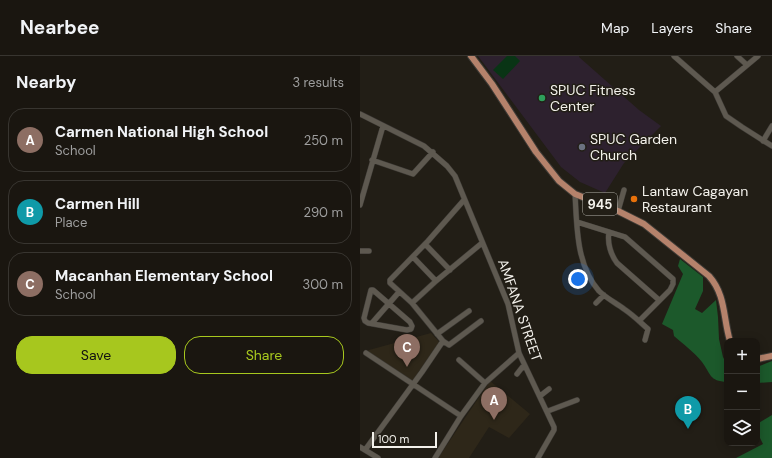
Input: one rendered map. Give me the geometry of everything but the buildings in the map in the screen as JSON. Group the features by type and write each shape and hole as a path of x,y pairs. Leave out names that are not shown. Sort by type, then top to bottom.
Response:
{"main road":[{"name":"945","path":"471,56 492,84 536,152 559,181 575,194 618,211 644,224 709,276 720,294 729,338"},
{"path":"760,358 772,356"}],"street":[{"path":"674,56 715,92 726,116 742,128 772,146"},
{"path":"736,56 747,65"},
{"path":"715,92 758,56"},
{"name":"AMFANA STREET","path":"360,114 414,140 433,152 455,176 508,304 519,353 548,411 554,427 554,430 539,457"},
{"path":"360,205 383,126"},
{"path":"763,140 772,126"},
{"path":"372,160 413,174 433,152"},
{"path":"618,211 624,190"},
{"path":"575,194 579,248 585,266 594,283 604,294 648,329 645,340"},
{"path":"464,200 413,257 390,280 390,284 412,303 443,341 450,346 481,321"},
{"path":"576,222 625,237 673,279 673,284 670,290 639,321"},
{"path":"609,232 608,242 615,260 622,269 644,284 659,300"},
{"path":"412,303 482,243"},
{"path":"425,244 450,270"},
{"path":"360,251 369,251"},
{"path":"413,257 436,281"},
{"path":"371,290 373,290 388,303 410,322 412,326 411,329 407,330 367,323 365,321 364,318 371,290"},
{"path":"372,323 399,292"},
{"path":"596,303 604,294"},
{"path":"437,334 469,311"},
{"path":"365,450 413,385 443,341"},
{"path":"366,353 461,416"},
{"path":"434,458 461,416 485,383 519,353"},
{"path":"459,360 485,383"},
{"path":"517,374 524,365"},
{"path":"540,396 549,389"},
{"path":"548,411 577,400"},
{"path":"360,447 378,458"}],"shaded area":[{"path":"478,56 579,56 639,110 661,126 624,163 605,193 580,182 561,167"},
{"path":"431,333 441,344 413,383 367,351 369,350"},
{"path":"490,381 530,414 509,438 489,427 469,458 438,458"}],"green space":[{"path":"507,56 515,56 520,61 503,79 493,70"},
{"path":"680,259 703,277 703,291 695,309 702,313 716,300 719,339 724,359 724,382 717,380 711,376 699,358 674,336 673,330 662,324 683,274 678,266"},
{"path":"772,361 772,382 760,383 760,366"},
{"path":"772,415 772,458 736,458 763,444 760,438 760,422"}],"place":[{"name":"SPUC Fitness Center","path":"542,98"},
{"name":"SPUC Garden Church","path":"582,147"},
{"name":"Lantaw Cagayan Restaurant","path":"634,199"},
{"name":"Macanhan Elementary School","path":"407,367"},
{"name":"Carmen National High School","path":"494,420"},
{"name":"Carmen Hill","path":"688,429"}]}
